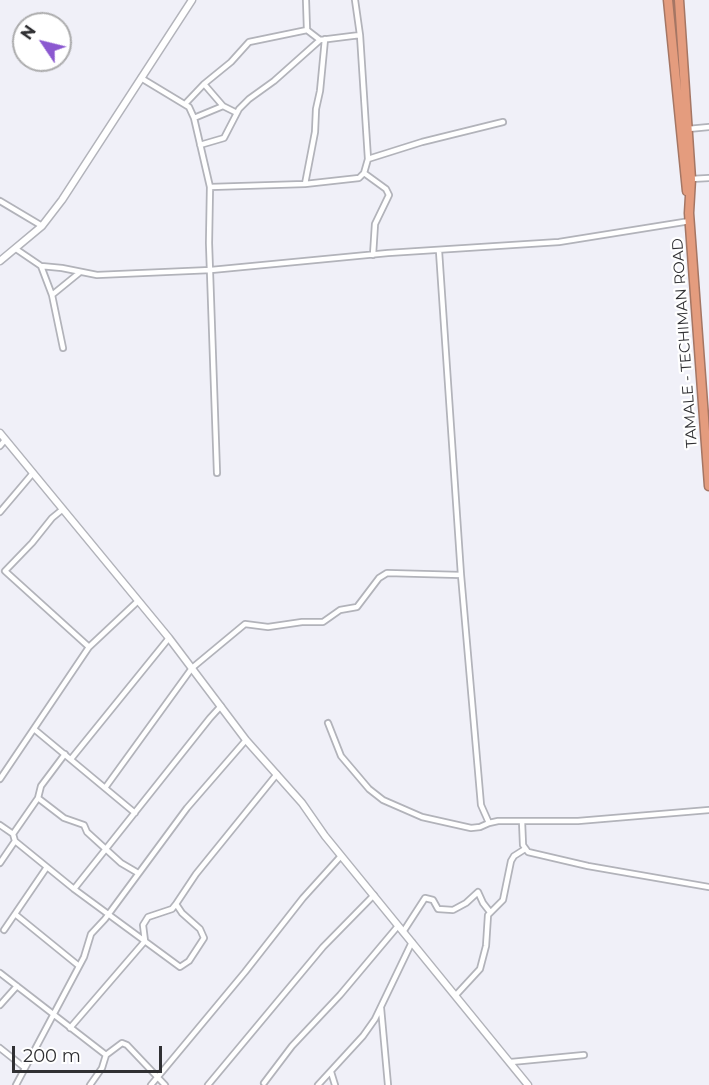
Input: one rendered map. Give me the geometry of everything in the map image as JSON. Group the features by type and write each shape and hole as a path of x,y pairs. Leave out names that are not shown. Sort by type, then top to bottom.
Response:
{"highway":[{"path":"668,0 681,99 688,129 691,179 689,197"},
{"path":"679,0 681,99 686,188 689,197"},
{"name":"TAMALE - TECHIMAN ROAD","path":"689,197 709,486"}],"street":[{"path":"0,261 42,225 62,200 192,0"},
{"path":"306,0 308,30"},
{"path":"210,187 304,184 359,178 364,173 368,159 360,35 355,0"},
{"path":"185,104 204,84 231,62 249,42 308,30 322,40"},
{"path":"200,145 224,138 237,113 249,99 322,40 360,35"},
{"path":"304,184 315,132 320,91 322,40"},
{"path":"141,78 185,104 191,110 210,187 208,243 211,270 217,473"},
{"path":"204,84 223,106 237,113"},
{"path":"194,118 223,106"},
{"path":"368,159 422,142 504,122"},
{"path":"688,129 709,127"},
{"path":"364,173 386,189 389,195 375,224 373,255"},
{"path":"691,179 709,178"},
{"path":"0,201 42,225"},
{"path":"16,249 41,266 97,275 211,270 373,255 559,242 690,221"},
{"path":"439,251 461,575 481,804 489,822"},
{"path":"41,266 52,295 63,348"},
{"path":"52,295 79,273"},
{"path":"699,356 709,356"},
{"path":"0,433 169,638 246,740 277,774 528,1085"},
{"path":"0,446 5,440"},
{"path":"0,512 33,473"},
{"path":"63,509 52,518 5,571 89,647"},
{"path":"105,788 192,668 245,624 268,627 302,622 323,622 340,610 357,607 382,574 461,575"},
{"path":"0,779 89,647 138,601"},
{"path":"71,759 169,638"},
{"path":"74,890 221,706"},
{"path":"328,723 341,756 369,789 383,800 423,817 471,828 480,827 489,822 578,821 709,810"},
{"path":"34,729 135,813"},
{"path":"16,1085 84,957 88,938 109,914 188,808 246,740"},
{"path":"13,834 38,798 41,786 65,754"},
{"path":"146,941 143,925 148,917 168,911 176,904 196,874 277,774"},
{"path":"38,798 64,818 84,825 87,832 107,850 138,873"},
{"path":"522,821 525,849 528,852 588,866 709,887"},
{"path":"0,825 13,834 15,842 74,890 180,967 189,961 203,943 204,934 176,904"},
{"path":"0,863 15,842"},
{"path":"490,912 503,900 511,861 525,849"},
{"path":"151,1085 303,898 341,856"},
{"path":"4,930 47,867"},
{"path":"404,932 425,898 433,900 438,909 453,910 466,903 478,892 480,894 490,912 486,946 480,969 456,995"},
{"path":"208,1085 322,947 374,895"},
{"path":"15,914 79,966"},
{"path":"264,1083 292,1046 340,995 398,926"},
{"path":"70,1028 146,941"},
{"path":"318,1085 363,1036 381,1008 412,942"},
{"path":"0,973 106,1055"},
{"path":"0,1005 16,986"},
{"path":"381,1008 388,1085"},
{"path":"90,1085 102,1068 106,1055 122,1043 127,1045 165,1085"},
{"path":"0,1048 25,1068"},
{"path":"511,1062 584,1055"},
{"path":"331,1072 335,1085"}]}
